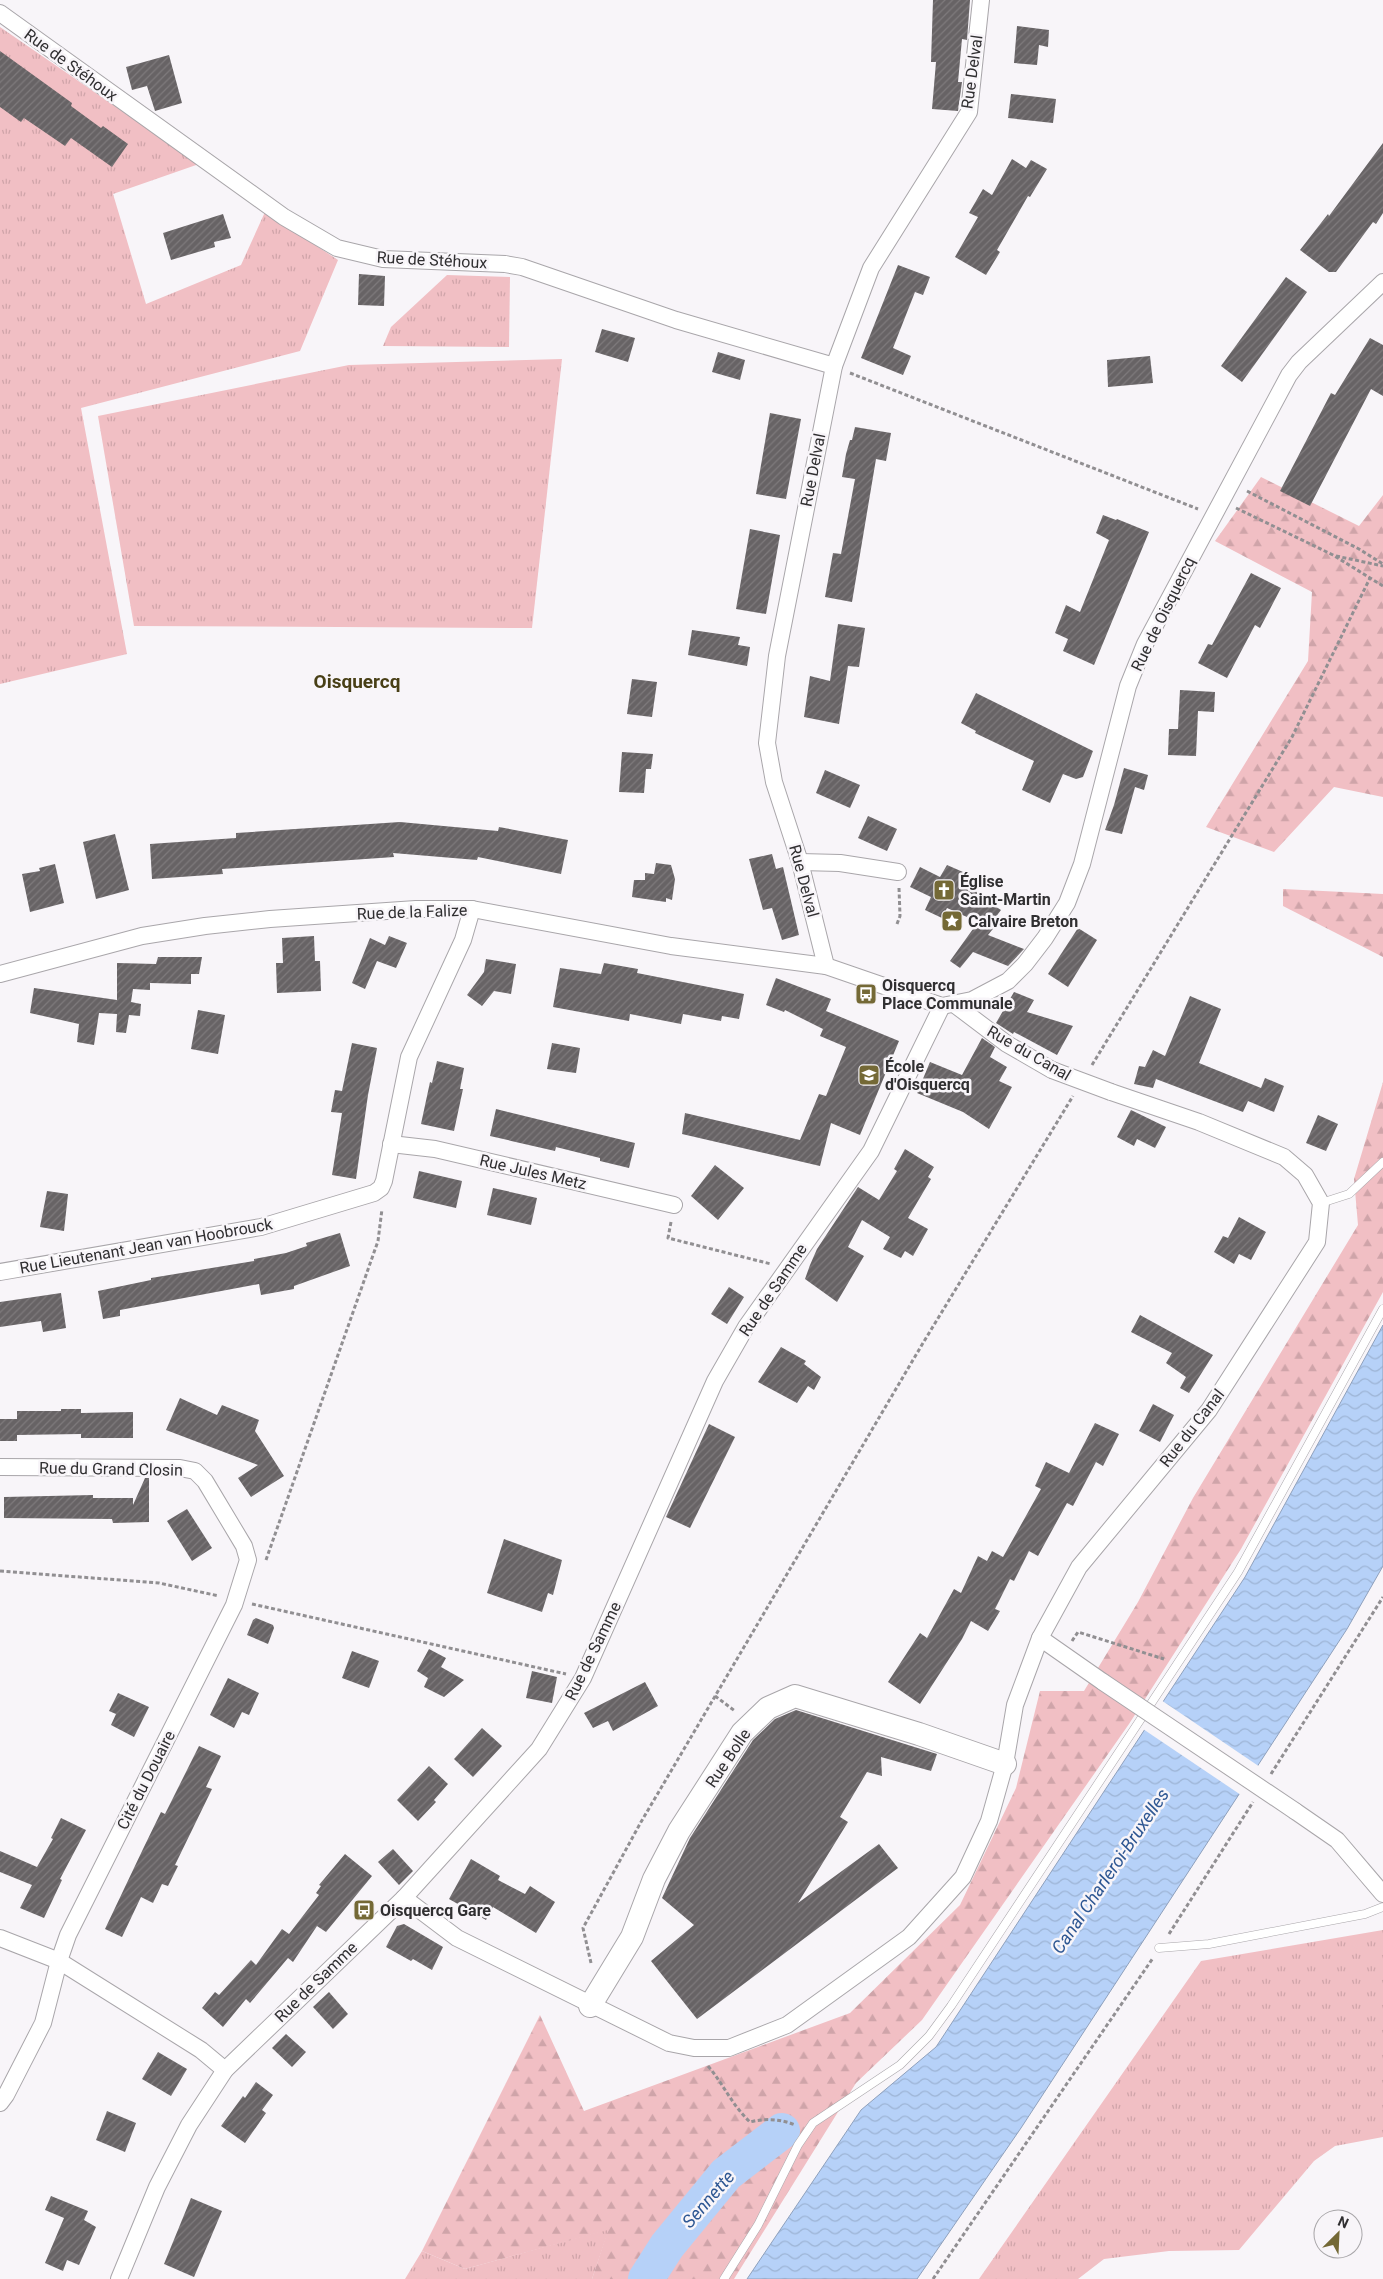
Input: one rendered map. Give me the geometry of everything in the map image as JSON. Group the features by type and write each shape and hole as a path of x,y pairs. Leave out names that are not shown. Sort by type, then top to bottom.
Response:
{"street":[{"name":"Rue Delval","path":"826,966 800,862 774,782 767,743 777,656 834,366 871,268 969,112 981,0"},
{"name":"Rue de Stéhoux","path":"0,13 284,217 337,248 383,259 505,264 522,267 676,320 834,366"},
{"name":"Rue de Oisquercq","path":"948,1005 972,1000 1008,981 1025,964 1045,938 1067,903 1082,864 1128,686 1145,644 1289,375 1299,362 1383,282"},
{"path":"800,862 840,863 898,872"},
{"name":"Rue de la Falize","path":"0,974 142,936 205,926 270,919 416,909 472,909 671,946 826,966 948,1005"},
{"path":"381,1188 409,1057 463,940 472,909"},
{"name":"Rue du Canal","path":"948,1005 1006,1044 1052,1070 1199,1122 1284,1157 1305,1175 1321,1203 1317,1242 1210,1410 1080,1566 1040,1638"},
{"name":"Rue de Samme","path":"119,2279 157,2187 189,2125 224,2070 404,1898 539,1749 583,1678 715,1381 746,1327 786,1268 871,1151 948,1005"},
{"name":"Rue Jules Metz","path":"391,1144 435,1149 674,1205"},
{"name":"Rue Lieutenant Jean van Hoobrouck","path":"0,1272 261,1228 367,1196 381,1188"},
{"name":"Rue du Grand Closin","path":"0,1467 180,1468 195,1471 205,1481 239,1538 248,1560"},
{"path":"235,1600 248,1560"},
{"name":"Cité du Douaire","path":"0,2103 43,2023 59,1960 68,1935 235,1600"},
{"path":"404,1898 457,1938 540,1978 594,1999 669,2043 694,2048 729,2048 787,2025 909,1937 963,1877 990,1821 1005,1764 1015,1705 1040,1638 1337,1840 1383,1894"},
{"name":"Rue Bolle","path":"594,1999 632,1937 654,1879 679,1831 742,1733 768,1708 795,1696 919,1734 1005,1764"},
{"path":"0,1938 59,1960 201,2050 224,2070"}],"lane":[{"path":"1321,1203 1349,1194 1383,1162"},
{"path":"724,2279 758,2225 798,2145 812,2123 900,2065 929,2036 951,2006 1238,1572 1383,1309"},
{"path":"1160,1948 1219,1942 1365,1914 1383,1907"}],"path":[{"path":"834,366 1217,508 1333,555 1383,586"},
{"path":"1230,483 1359,549 1383,565"},
{"path":"1333,555 1383,565"},
{"path":"1087,1074 1292,737 1370,578"},
{"path":"897,924 900,916 898,872"},
{"path":"594,1999 583,1928 641,1822 908,1369 1077,1090"},
{"path":"248,1560 267,1560 271,1550 378,1241 383,1202 381,1188"},
{"path":"674,1205 668,1238 786,1268"},
{"path":"0,1571 159,1583 583,1678"},
{"path":"1063,1654 1078,1632 1178,1663"},
{"path":"694,2048 721,2082 736,2109 750,2122 761,2119 787,2121 808,2130"}],"green space":[{"path":"0,27 199,164 113,194 146,304 241,265 265,212 338,260 300,351 81,408 127,654 0,684"},
{"path":"447,275 510,277 509,347 383,346 391,327"},
{"path":"562,359 532,628 134,626 98,416 349,365"},
{"path":"1261,477 1359,526 1383,495 1383,797 1334,787 1274,852 1206,827 1308,661 1312,592 1215,541"},
{"path":"1283,889 1383,894 1383,957 1283,906"},
{"path":"1383,1082 1383,1292 1241,1549 1129,1724 922,2020 856,2083 734,2279 592,2279 608,2230 465,2269 422,2251 540,2015 584,2111 850,2013 960,1905 1016,1788 1040,1691 1084,1691 1138,1602 1193,1498 1358,1225 1354,1179"},
{"path":"1383,1930 1383,2137 1335,2146 1314,2161 1239,2250 1169,2251 1104,2259 1078,2279 979,2279 1201,1961"},
{"path":"609,2229 592,2279 405,2279 422,2251 465,2269"}],"water":[{"name":"Canal Charleroi-Bruxelles","path":"1383,1325 1383,1566 1347,1629 1021,2128 917,2279 747,2279 861,2110 936,2047 1245,1577"}],"pier":[{"path":"1161,1700 1260,1767 1241,1795 1143,1729"}],"building":[{"path":"933,0 970,0 967,40 962,39 958,82 962,82 958,111 932,109 936,62 931,62"},
{"path":"1017,26 1049,30 1048,47 1039,45 1037,65 1014,63"},
{"path":"0,51 72,103 71,106 101,128 103,126 128,144 112,167 71,138 65,146 24,118 21,122 0,107"},
{"path":"169,55 182,103 155,111 147,86 132,90 126,67"},
{"path":"1011,94 1056,99 1053,123 1008,118"},
{"path":"1383,143 1383,213 1376,224 1373,222 1336,272 1329,272 1300,250 1328,214 1329,216"},
{"path":"1012,159 1026,168 1031,160 1047,169 1030,197 1028,196 997,250 1000,252 986,275 955,257 978,217 969,213 983,189 992,195"},
{"path":"223,214 231,238 214,242 215,247 171,260 163,233"},
{"path":"898,265 930,277 923,295 915,292 893,348 911,356 903,375 861,358"},
{"path":"359,274 385,276 384,306 358,305"},
{"path":"1286,277 1307,292 1242,382 1221,366"},
{"path":"602,329 635,338 628,362 595,352"},
{"path":"1370,338 1383,345 1383,396 1371,389 1310,506 1280,491 1331,393 1335,395"},
{"path":"718,352 745,360 740,380 712,372"},
{"path":"1150,356 1153,383 1108,387 1107,360"},
{"path":"770,413 801,419 786,499 756,494"},
{"path":"855,427 891,433 886,461 876,459 852,602 825,597 833,553 841,554 855,479 842,477 846,454"},
{"path":"1103,515 1149,532 1094,665 1063,651 1068,639 1055,633 1066,605 1080,612 1109,540 1096,533"},
{"path":"750,529 780,535 766,614 736,609"},
{"path":"1251,573 1281,588 1260,628 1255,625 1227,678 1198,663 1208,644 1212,645"},
{"path":"838,624 865,628 859,667 848,666 839,724 804,717 810,676 830,681"},
{"path":"692,630 740,637 738,645 750,647 747,666 688,655"},
{"path":"632,679 657,682 652,717 627,714"},
{"path":"1180,690 1215,692 1214,712 1198,711 1196,756 1168,755 1169,729 1178,729"},
{"path":"976,693 1093,751 1083,777 1076,779 1063,774 1050,803 1022,790 1034,761 975,733 976,731 961,723"},
{"path":"622,752 653,754 651,769 646,769 644,793 619,792"},
{"path":"1124,768 1148,775 1144,790 1135,787 1122,834 1105,830"},
{"path":"825,770 860,785 850,808 816,793"},
{"path":"868,816 897,829 887,851 858,838"},
{"path":"400,822 498,831 499,827 568,840 561,874 478,857 477,860 393,853 394,857 222,869 223,874 152,879 150,844 236,838 236,833"},
{"path":"115,834 129,890 96,899 83,842"},
{"path":"772,854 776,869 783,867 799,935 782,940 772,908 763,910 749,859"},
{"path":"656,863 671,865 675,879 672,900 666,898 666,902 632,897 634,880 645,880 645,873 654,874"},
{"path":"55,864 64,903 30,912 22,874 40,871 39,868"},
{"path":"947,865 963,872 962,875 972,881 971,883 979,896 1001,910 992,922 996,925 988,935 1024,949 1008,966 973,952 960,968 950,961 978,922 947,908 942,918 925,910 931,897 910,887 920,867 940,877"},
{"path":"1078,928 1097,940 1068,987 1048,974"},
{"path":"314,936 315,961 320,961 321,991 277,993 276,963 283,963 282,938"},
{"path":"389,936 407,943 396,968 377,961 365,989 352,983 370,938 385,945"},
{"path":"158,957 202,957 199,974 191,974 191,984 150,983 150,990 133,989 131,1002 141,1004 140,1016 129,1015 126,1033 116,1032 117,1014 99,1013 94,1045 77,1042 79,1024 30,1013 34,988 117,1000 117,963 156,964"},
{"path":"486,959 516,964 511,994 494,991 482,1006 467,995 484,972"},
{"path":"604,963 638,969 637,973 744,994 739,1019 722,1016 721,1021 683,1014 681,1024 630,1014 629,1021 553,1007 560,968 601,974"},
{"path":"776,978 831,999 826,1011 899,1041 860,1135 831,1123 820,1166 682,1134 685,1113 800,1140 819,1094 826,1096 846,1047 820,1036 823,1029 785,1010 784,1012 766,1005"},
{"path":"1014,992 1034,1000 1027,1012 1073,1026 1057,1055 1014,1032 1013,1034 996,1023"},
{"path":"1190,996 1221,1009 1199,1063 1261,1088 1265,1078 1284,1086 1274,1112 1248,1101 1243,1112 1156,1079 1153,1088 1134,1084 1139,1066 1145,1067 1153,1050 1165,1056"},
{"path":"198,1010 225,1015 218,1054 191,1049"},
{"path":"982,1038 995,1047 990,1057 1007,1067 999,1081 1012,1087 989,1129 963,1112 917,1093 930,1062 962,1075"},
{"path":"352,1043 377,1048 356,1179 332,1175 342,1113 331,1112 335,1090 342,1091"},
{"path":"552,1043 580,1048 576,1073 547,1069"},
{"path":"437,1061 464,1068 460,1089 463,1089 454,1131 421,1124 430,1082 432,1083"},
{"path":"496,1109 635,1143 629,1168 600,1161 600,1158 556,1147 555,1151 490,1136"},
{"path":"1131,1110 1166,1127 1155,1148 1137,1139 1134,1146 1117,1137"},
{"path":"1318,1115 1338,1124 1326,1151 1306,1143"},
{"path":"905,1149 934,1167 928,1177 931,1179 908,1218 928,1229 913,1256 905,1251 901,1258 883,1249 890,1237 862,1220 848,1247 864,1256 837,1302 805,1279 817,1249 858,1187 879,1200 897,1171 894,1169"},
{"path":"715,1165 744,1188 718,1220 691,1196"},
{"path":"419,1171 462,1181 456,1208 413,1198"},
{"path":"493,1188 537,1198 531,1225 487,1215"},
{"path":"47,1191 68,1194 64,1231 40,1227"},
{"path":"1239,1217 1266,1232 1251,1260 1239,1254 1234,1264 1214,1252 1223,1236 1228,1238"},
{"path":"340,1233 350,1266 294,1286 294,1289 261,1295 259,1284 120,1310 120,1316 103,1319 98,1291 151,1280 151,1278 254,1261 254,1259 286,1253 307,1246 306,1243"},
{"path":"729,1287 744,1297 727,1324 711,1314"},
{"path":"61,1293 66,1328 43,1332 41,1321 0,1327 0,1302"},
{"path":"1140,1315 1213,1355 1189,1393 1180,1388 1186,1377 1166,1363 1172,1353 1131,1332"},
{"path":"781,1347 806,1361 804,1364 821,1377 814,1390 808,1386 797,1403 758,1382"},
{"path":"180,1398 217,1415 222,1405 259,1420 255,1431 284,1476 251,1497 238,1478 258,1465 166,1430"},
{"path":"1153,1404 1174,1415 1160,1442 1139,1431"},
{"path":"61,1409 81,1409 81,1413 133,1412 133,1438 81,1438 81,1434 17,1435 17,1441 0,1441 0,1419 17,1419 17,1411 61,1411"},
{"path":"1095,1423 1119,1434 1103,1466 1096,1462 1073,1506 1067,1503 1038,1556 1029,1551 1014,1581 1010,1579 995,1609 1000,1611 988,1631 971,1621 962,1639 920,1704 888,1682 920,1633 927,1638 954,1589 961,1593 978,1556 987,1561 992,1551 1003,1557 1041,1489 1035,1486 1046,1462 1069,1473"},
{"path":"709,1424 735,1437 690,1528 666,1517"},
{"path":"145,1478 149,1478 149,1522 113,1523 112,1519 4,1518 4,1497 93,1495 93,1498 133,1498 133,1505"},
{"path":"187,1509 212,1548 192,1561 167,1521"},
{"path":"504,1539 562,1560 553,1595 548,1593 542,1612 487,1593"},
{"path":"256,1618 273,1625 274,1628 268,1644 247,1635 253,1620"},
{"path":"429,1649 446,1658 441,1667 464,1680 444,1697 424,1687 428,1678 417,1671"},
{"path":"352,1651 379,1661 369,1688 342,1678"},
{"path":"532,1671 557,1677 552,1703 526,1698"},
{"path":"228,1678 259,1693 249,1715 242,1712 234,1728 210,1715"},
{"path":"645,1682 658,1706 613,1731 608,1721 593,1728 584,1713"},
{"path":"118,1693 149,1707 134,1737 111,1725 116,1714 109,1711"},
{"path":"796,1710 937,1754 931,1771 881,1757 882,1776 867,1772 840,1817 848,1822 798,1903 879,1844 898,1868 697,2019 651,1961 694,1925 662,1898 690,1838 753,1740 775,1719"},
{"path":"482,1728 502,1746 473,1777 454,1759"},
{"path":"199,1746 221,1756 206,1787 212,1789 175,1865 178,1866 168,1886 162,1884 153,1903 141,1897 122,1937 105,1929 161,1812 165,1814"},
{"path":"429,1766 448,1784 434,1800 436,1802 418,1821 397,1800"},
{"path":"61,1818 86,1830 60,1879 62,1880 44,1918 20,1908 32,1885 0,1872 0,1851 37,1867 53,1839 51,1838"},
{"path":"393,1849 413,1871 399,1885 378,1862"},
{"path":"345,1854 372,1876 326,1932 317,1926 293,1962 288,1958 250,2003 246,1999 223,2027 202,2008 215,1992 219,1995 251,1960 256,1965 282,1929 289,1934 319,1895 316,1893 321,1886 319,1885"},
{"path":"471,1859 500,1876 498,1880 525,1894 530,1886 555,1902 536,1933 493,1907 486,1920 449,1899"},
{"path":"404,1924 443,1947 432,1970 386,1947 397,1926"},
{"path":"329,1992 348,2014 333,2029 313,2007"},
{"path":"286,2034 306,2052 292,2067 272,2048"},
{"path":"158,2052 187,2069 171,2096 142,2079"},
{"path":"256,2082 273,2095 262,2110 266,2113 245,2143 221,2126"},
{"path":"107,2111 136,2123 125,2152 96,2140"},
{"path":"51,2196 88,2211 84,2220 96,2227 79,2265 67,2260 63,2271 45,2263 64,2218 45,2210"},
{"path":"191,2198 222,2211 194,2277 164,2264"}],"waterway":[{"name":"Sennette","path":"646,2279 667,2246 726,2174 782,2131"}],"place":[{"name":"Église Saint-Martin","path":"944,890"},
{"name":"Calvaire Breton","path":"952,921"},
{"name":"Oisquercq Place Communale","path":"866,994"},
{"name":"École d'Oisquercq","path":"869,1075"},
{"name":"Oisquercq Gare","path":"364,1910"}],"district":[{"name":"Oisquercq","path":"357,681"}]}
